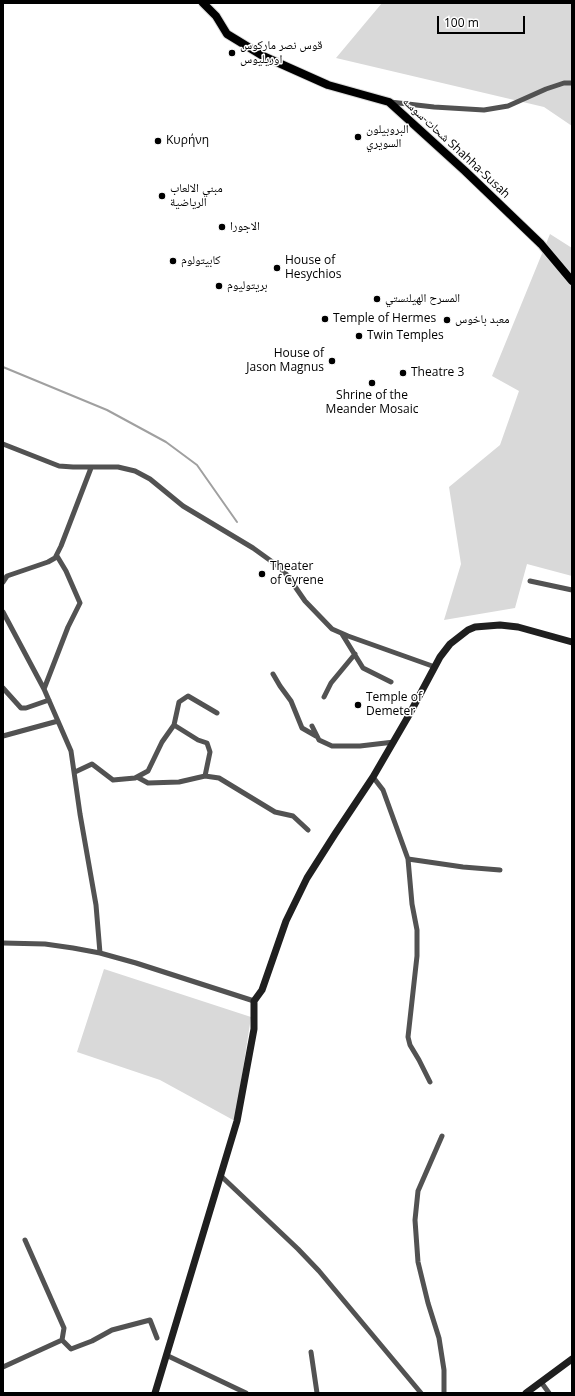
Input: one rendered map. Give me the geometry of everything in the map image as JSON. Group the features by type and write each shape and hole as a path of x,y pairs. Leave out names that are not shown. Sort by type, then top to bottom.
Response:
{"main road":[{"name":"شحات-سوسه Shahha-Susah","path":"202,3 216,16 227,34 263,56 328,85 389,102 541,244 572,281"},
{"path":"155,1393 238,1121 254,1029 254,1001 262,990 286,921 300,892 394,742 445,650 458,638 468,630 483,626 500,625 518,627 572,642"},
{"path":"526,1393 572,1359"}],"street":[{"path":"389,102 434,107 484,110 508,106 546,89 572,82"},
{"path":"3,444 59,466 126,468 135,471 150,479 183,506 253,548 278,566 287,574 305,601 332,629 342,634 435,667"},
{"path":"3,582 6,576 48,562 57,556 91,468"},
{"path":"44,688 68,627 80,604 74,587 57,556"},
{"path":"530,582 572,590"},
{"path":"3,612 44,688 71,751 80,814 96,905 100,953"},
{"path":"342,634 363,668 391,682"},
{"path":"324,697 331,683 354,654"},
{"path":"273,674 291,701 302,728 317,736"},
{"path":"3,688 20,708 26,708 49,700"},
{"path":"75,772 92,764 113,780 137,777 148,771 162,742 174,725 179,702 188,696 217,713"},
{"path":"3,736 58,721"},
{"path":"174,725 198,740 207,742 210,752 205,776"},
{"path":"312,726 319,740 332,746 360,746 394,742"},
{"path":"137,777 148,783 179,782 205,776 219,778 275,812 293,816 308,830"},
{"path":"373,777 384,790 408,859 412,904 417,930 417,956 408,1037 410,1045 430,1082"},
{"path":"408,859 463,867 500,870"},
{"path":"3,943 45,944 100,953 254,1001"},
{"path":"442,1136 418,1191 415,1220 418,1262 428,1303 439,1338 444,1370 444,1393"},
{"path":"221,1176 319,1271 421,1393"},
{"path":"25,1240 64,1328 62,1340"},
{"path":"62,1340 71,1349 92,1341 112,1330 150,1320 157,1338"},
{"path":"3,1367 62,1340"},
{"path":"311,1352 317,1393"},
{"path":"166,1355 246,1393"},
{"path":"541,1382 549,1393"}],"shaded area":[{"path":"382,3 572,3 572,126 544,107 336,58"},
{"path":"550,234 572,248 572,576 527,564 515,608 444,620 461,564 449,487 500,445 519,391 492,376"},
{"path":"104,969 251,1017 235,1121 160,1080 77,1052"}],"waterway":[{"path":"3,367 107,410 166,442 197,465 237,522"}],"place":[{"name":"قوس نصر ماركوس اوريليوس","path":"232,53"},
{"name":"البروبيلون السويري","path":"358,137"},
{"name":"Κυρήνη","path":"158,141"},
{"name":"مبني الالعاب الرياضية","path":"162,196"},
{"name":"الاجورا","path":"222,227"},
{"name":"كابيتولوم","path":"173,261"},
{"name":"House of Hesychios","path":"277,268"},
{"name":"بريتوليوم","path":"219,286"},
{"name":"المسرح الهيلنستي","path":"377,299"},
{"name":"Temple of Hermes","path":"325,319"},
{"name":"معبد باخوس","path":"447,320"},
{"name":"Twin Temples","path":"359,336"},
{"name":"House of Jason Magnus","path":"332,361"},
{"name":"Theatre 3","path":"403,373"},
{"name":"Shrine of the Meander Mosaic","path":"372,383"},
{"name":"Theater of Cyrene","path":"262,574"},
{"name":"Temple of Demeter","path":"358,705"}]}
